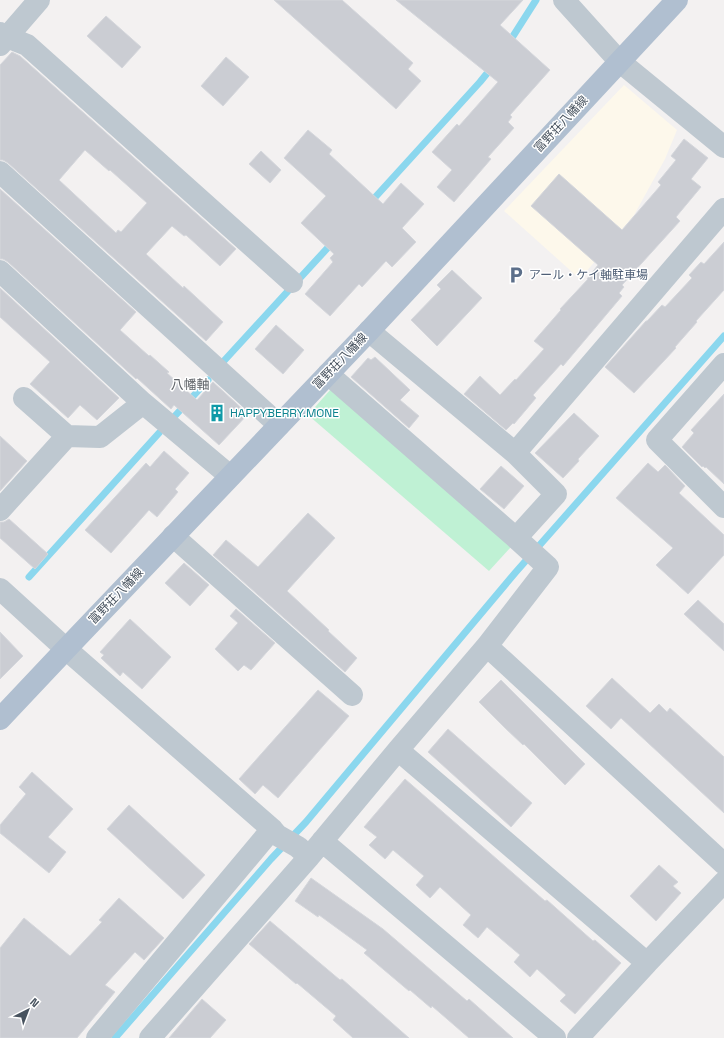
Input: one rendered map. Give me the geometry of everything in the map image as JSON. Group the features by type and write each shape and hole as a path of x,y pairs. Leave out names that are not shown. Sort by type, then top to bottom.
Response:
{"main road":[{"name":"富野荘八幡線","path":"0,719 369,331 677,0"}],"street":[{"path":"39,0 2,38 27,45 292,282"},
{"path":"564,0 619,61 724,148"},
{"path":"0,172 279,425"},
{"path":"515,453 724,210"},
{"path":"0,271 143,402 230,476"},
{"path":"369,331 515,453 556,494 528,549"},
{"path":"724,364 657,440 724,507"},
{"path":"150,1038 310,848 398,750 487,646 548,568 328,374"},
{"path":"24,398 67,436 100,437 143,402"},
{"path":"0,510 67,436"},
{"path":"173,536 352,695"},
{"path":"0,589 274,832 310,848 555,1038"},
{"path":"487,646 724,864"},
{"path":"398,750 647,963"},
{"path":"97,1038 274,832"},
{"path":"578,1038 724,882"}],"shaded area":[{"path":"624,85 677,130 665,159 634,215 580,279 504,211"}],"green space":[{"path":"331,389 511,547 489,571 308,415"}],"building":[{"path":"274,0 342,0 413,63 408,69 421,81 396,109"},
{"path":"396,0 523,0 500,25 550,70 510,115 512,117 508,122 514,128 488,157 491,159 454,202 437,187 452,170 432,152 457,124 459,126 498,82"},
{"path":"106,16 141,47 122,68 87,36"},
{"path":"12,52 20,56 236,249 220,266 186,235 184,236 172,226 146,254 223,322 206,341 8,163 0,160 0,65","holes":["85,150 109,171 110,170 147,203 121,232 118,230 116,233 59,180"]},
{"path":"226,57 249,77 223,106 201,86"},
{"path":"308,130 332,150 329,154 383,204 401,183 424,204 402,228 416,242 392,267 386,261 362,287 359,284 330,316 305,294 333,262 330,258 334,254 301,223 326,196 284,158"},
{"path":"684,139 708,158 691,179 701,187 676,217 680,221 622,285 624,287 619,293 622,296 563,366 561,364 533,395 536,398 514,424 513,423 506,430 464,394 480,376 500,395 515,379 516,380 544,349 534,341 561,310 560,309 588,279 598,265 531,206 559,174 622,230 661,185 658,182 676,160 671,156"},
{"path":"261,151 281,170 270,183 249,164"},
{"path":"0,189 136,312 120,330 169,372 167,373 197,400 213,382 248,414 219,445 174,405 171,409 8,262 0,259"},
{"path":"724,242 724,290 696,321 697,322 675,347 676,348 634,393 605,367 646,321 662,305 665,307 692,278 689,275 701,262 704,264"},
{"path":"452,270 482,298 437,346 411,320 441,289 437,285"},
{"path":"0,288 119,398 97,420 80,405 68,418 30,384 50,362 0,317"},
{"path":"276,325 304,350 283,374 255,349"},
{"path":"375,357 410,390 400,400 419,416 409,428 351,377 368,358 371,360"},
{"path":"724,394 724,484 706,467 702,467 682,447 694,433 691,430"},
{"path":"574,413 599,436 563,478 535,453"},
{"path":"0,436 27,461 0,491"},
{"path":"164,451 189,473 175,489 178,492 157,517 149,510 111,553 85,530 146,463 150,467"},
{"path":"648,463 658,472 665,465 685,486 679,493 724,535 724,555 688,594 656,565 673,548 616,498"},
{"path":"501,466 524,486 504,509 480,489"},
{"path":"308,513 335,538 287,591 357,658 345,672 213,555 226,540 258,567"},
{"path":"9,519 48,554 35,569 0,538 0,522 4,522"},
{"path":"184,563 209,585 190,606 165,583"},
{"path":"698,600 724,624 724,651 684,614"},
{"path":"236,609 275,643 251,670 244,665 238,671 215,649 238,623 230,616"},
{"path":"130,619 171,657 142,689 123,672 120,676 101,658 104,655 100,652"},
{"path":"0,632 23,656 0,679"},
{"path":"612,678 650,713 659,704 667,712 670,708 724,757 724,813 621,718 611,729 586,706"},
{"path":"501,680 585,764 565,785 479,702"},
{"path":"318,690 349,716 278,798 263,785 255,794 239,779"},
{"path":"448,729 532,803 511,827 428,752"},
{"path":"32,772 73,809 48,837 66,852 49,873 0,833 0,825 26,794 19,787"},
{"path":"405,779 545,901 547,900 593,941 595,940 621,963 575,1014 560,1001 566,995 537,969 530,977 514,962 520,955 487,927 478,938 463,925 471,915 440,887 430,898 416,885 424,876 393,850 385,859 369,845 377,837 364,827"},
{"path":"129,805 205,875 183,899 107,829"},
{"path":"659,865 678,882 673,886 681,893 656,921 630,896"},
{"path":"311,878 383,929 467,1001 469,999 513,1038 469,1038 432,1006 431,1008 410,990 409,991 364,953 367,950 319,915 318,917 295,901"},
{"path":"119,898 164,938 144,960 135,952 105,985 115,992 77,1038 0,1038 0,948 24,918 70,956 102,922 99,920"},
{"path":"270,921 340,980 342,979 409,1038 353,1038 333,1020 336,1016 249,944"},
{"path":"202,999 226,1020 210,1038 169,1038"}],"waterway":[{"path":"508,44 536,0"},
{"path":"369,204 493,66"},
{"path":"222,363 333,242"},
{"path":"115,1038 271,859 306,822 515,573 724,336"},
{"path":"173,418 208,380"},
{"path":"29,577 159,433"}],"place":[{"name":"アール・ケイ軸駐車場","path":"516,275"},
{"name":"HAPPYBERRY.MONE","path":"217,413"}],"district":[{"name":"八幡軸","path":"190,384"}]}
